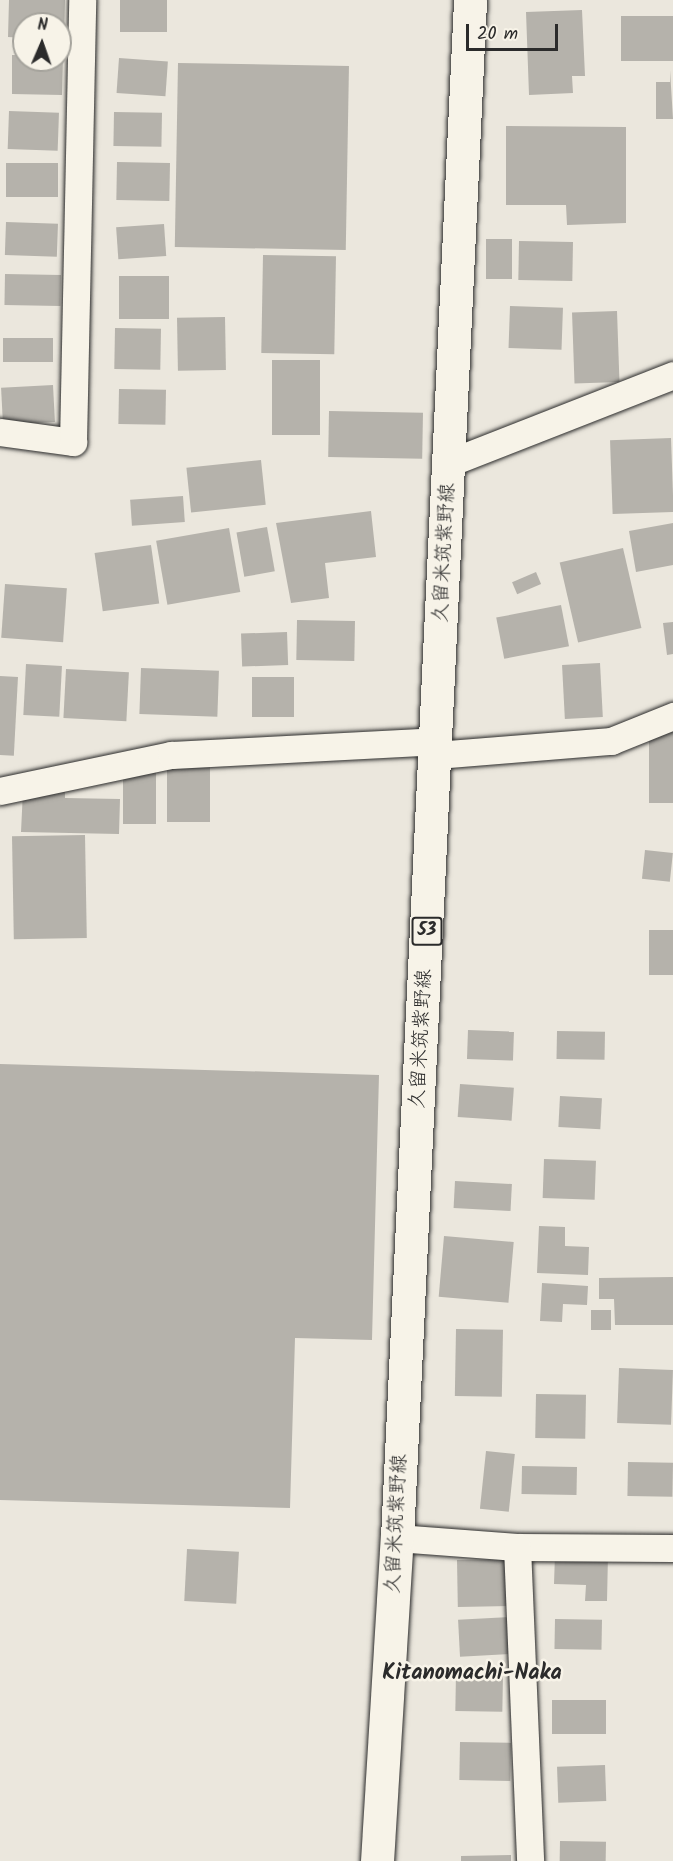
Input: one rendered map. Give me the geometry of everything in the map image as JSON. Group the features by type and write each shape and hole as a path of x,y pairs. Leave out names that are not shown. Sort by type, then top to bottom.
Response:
{"main road":[{"name":"久留米筑紫野線","path":"377,1861 397,1538 470,0"}],"street":[{"path":"0,432 73,442 82,0"},
{"path":"449,463 673,375"},
{"path":"0,791 171,755 611,741 673,716"},
{"path":"397,1538 517,1547 673,1548"},
{"path":"517,1547 530,1861"}],"building":[{"path":"9,0 65,0 65,12 12,12 12,37 8,37"},
{"path":"120,0 167,0 167,32 120,32"},
{"path":"582,10 585,76 572,76 573,93 529,95 526,12"},
{"path":"621,16 673,16 673,61 621,61"},
{"path":"119,58 168,61 165,96 117,93"},
{"path":"178,63 349,66 346,250 175,247"},
{"path":"670,70 673,119 656,119 656,82 670,82"},
{"path":"12,72 63,72 62,95 12,94"},
{"path":"9,111 59,113 58,151 8,149"},
{"path":"114,112 162,113 161,147 113,146"},
{"path":"506,126 626,127 626,223 567,225 566,205 506,205"},
{"path":"117,162 170,163 169,201 116,200"},
{"path":"6,163 58,163 58,197 6,197"},
{"path":"6,222 58,224 57,257 5,255"},
{"path":"164,224 166,256 118,259 116,227"},
{"path":"486,239 512,239 512,279 486,279"},
{"path":"519,241 573,242 572,281 518,280"},
{"path":"263,255 336,256 334,354 261,353"},
{"path":"5,274 61,275 60,306 4,305"},
{"path":"119,276 169,276 169,319 119,319"},
{"path":"510,306 563,308 562,350 509,348"},
{"path":"617,311 619,382 575,384 572,313"},
{"path":"225,317 226,370 178,371 177,318"},
{"path":"115,328 161,329 160,370 114,369"},
{"path":"3,338 53,338 53,362 3,362"},
{"path":"272,360 320,360 320,435 272,435"},
{"path":"53,385 55,422 3,425 1,388"},
{"path":"119,389 166,390 165,425 118,424"},
{"path":"329,411 423,413 422,459 328,457"},
{"path":"671,438 673,512 613,514 610,440"},
{"path":"261,460 266,505 191,513 186,468"},
{"path":"183,496 185,522 132,526 130,500"},
{"path":"371,511 376,557 325,563 329,598 291,603 276,523"},
{"path":"673,523 673,565 636,572 629,531"},
{"path":"267,527 275,571 244,577 236,532"},
{"path":"229,528 240,592 167,605 156,541"},
{"path":"151,545 159,603 103,611 95,553"},
{"path":"623,548 641,628 578,643 560,563"},
{"path":"536,572 541,584 517,594 512,582"},
{"path":"5,584 67,588 63,642 1,638"},
{"path":"561,605 569,646 504,659 496,618"},
{"path":"297,620 355,621 354,661 296,660"},
{"path":"673,622 673,654 667,655 663,623"},
{"path":"287,632 288,665 242,667 241,634"},
{"path":"600,663 603,717 565,719 562,665"},
{"path":"26,664 62,666 59,717 23,715"},
{"path":"141,668 219,671 217,717 139,714"},
{"path":"66,669 129,672 126,721 63,718"},
{"path":"0,676 18,677 14,756 0,755"},
{"path":"252,677 294,677 294,717 252,717"},
{"path":"649,731 673,731 673,803 649,803"},
{"path":"167,764 210,764 210,822 167,822"},
{"path":"123,771 156,771 156,824 123,824"},
{"path":"23,790 65,791 65,798 120,799 119,834 21,832"},
{"path":"85,835 87,938 14,939 12,836"},
{"path":"645,850 673,853 670,882 642,879"},
{"path":"649,930 673,930 673,975 649,975"},
{"path":"468,1030 514,1032 513,1061 467,1059"},
{"path":"557,1031 605,1032 605,1060 557,1059"},
{"path":"0,1064 379,1075 372,1340 295,1338 290,1508 0,1500"},
{"path":"460,1084 514,1088 512,1121 458,1117"},
{"path":"560,1096 602,1098 600,1129 558,1127"},
{"path":"544,1159 596,1161 595,1200 543,1198"},
{"path":"455,1181 512,1184 511,1211 454,1208"},
{"path":"539,1226 565,1227 565,1246 589,1247 588,1275 537,1273"},
{"path":"444,1236 514,1242 508,1303 439,1297"},
{"path":"673,1277 673,1325 615,1325 614,1299 599,1299 599,1278"},
{"path":"542,1283 588,1286 587,1305 563,1304 562,1322 540,1321"},
{"path":"591,1310 611,1310 611,1330 591,1330"},
{"path":"456,1329 503,1330 502,1397 455,1396"},
{"path":"619,1368 673,1370 671,1425 617,1423"},
{"path":"536,1394 586,1395 585,1439 535,1438"},
{"path":"486,1451 515,1454 509,1512 480,1509"},
{"path":"628,1462 673,1463 672,1497 627,1496"},
{"path":"522,1466 577,1467 577,1495 522,1494"},
{"path":"187,1549 239,1552 236,1604 184,1601"},
{"path":"555,1554 608,1555 607,1601 585,1601 586,1585 554,1584"},
{"path":"510,1559 511,1606 458,1607 457,1560"},
{"path":"511,1617 513,1654 460,1657 458,1620"},
{"path":"555,1619 602,1620 601,1650 554,1649"},
{"path":"456,1673 503,1674 502,1712 455,1711"},
{"path":"552,1700 606,1700 606,1734 552,1734"},
{"path":"460,1742 511,1743 510,1781 459,1780"},
{"path":"605,1765 606,1801 558,1803 557,1767"},
{"path":"560,1841 606,1842 606,1861 560,1861"},
{"path":"511,1855 511,1861 461,1861 461,1856"}],"district":[{"name":"Kitanomachi-Naka","path":"472,1674"}]}
